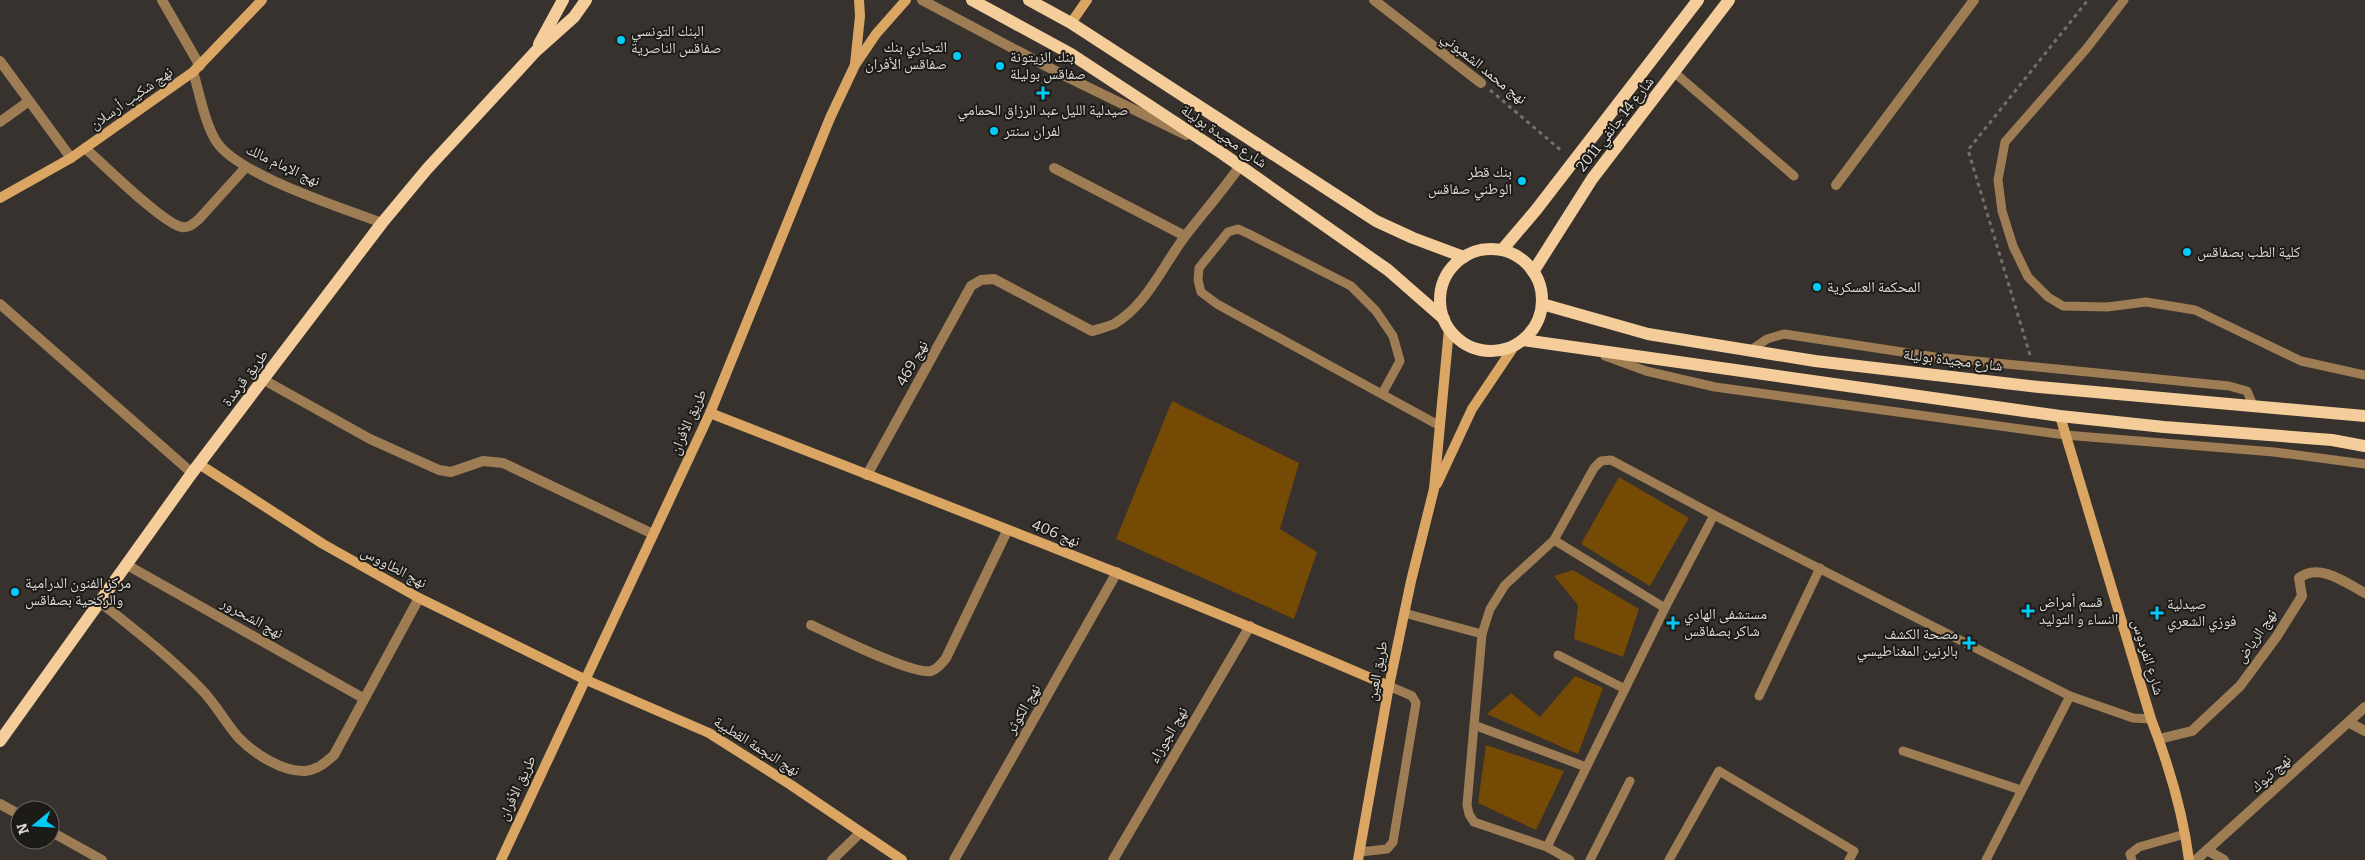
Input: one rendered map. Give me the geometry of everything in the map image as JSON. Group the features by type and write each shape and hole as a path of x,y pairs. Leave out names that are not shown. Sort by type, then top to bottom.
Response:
{"main road":[{"name":"طريق قرمدة","path":"536,51 563,0"},
{"name":"طريق قرمدة","path":"0,741 196,469 382,223 426,169 536,51 574,17 586,0"},
{"name":"شارع مجيدة بوليلة","path":"972,0 1071,54 1223,154 1388,270 1446,324"},
{"name":"شارع مجيدة بوليلة","path":"1030,0 1071,24 1376,221 1413,238 1464,257"},
{"name":"شارع 14 جانفي 2011","path":"1502,250 1574,161 1698,0"},
{"name":"شارع 14 جانفي 2011","path":"1533,272 1592,180 1729,0"},
{"path":"1519,343 1536,324 1542,304 1542,293 1533,272 1525,262 1502,250 1476,251 1464,257 1453,266 1445,278 1441,291 1440,305 1446,324 1468,345 1479,350 1492,351 1519,343 1583,348 2060,416 2164,427 2332,440 2365,446"},
{"name":"شارع مجيدة بوليلة","path":"1542,304 1648,334 1815,360 2039,387 2365,416"}],"street":[{"name":"نهج الإمام مالك","path":"162,0 196,69 210,128 217,142 228,154 246,167 272,180 382,223"},
{"name":"نهج شكيب أرسلان","path":"0,198 71,158 196,69 262,0"},
{"path":"855,65 860,16 859,0"},
{"name":"طريق الأفران","path":"501,860 710,413 830,118 855,65 876,34 906,0"},
{"path":"922,0 1063,75 1223,154"},
{"path":"1071,24 1087,0"},
{"name":"نهج محمد الشعبوني","path":"1374,0 1482,83"},
{"path":"1836,186 1974,0"},
{"path":"0,61 71,158"},
{"path":"0,122 29,101"},
{"path":"85,148 164,218 181,227 190,226 199,220 246,167"},
{"path":"1054,168 1185,236 1221,193 1240,166"},
{"name":"نهج 469","path":"867,475 971,286 981,280 994,279 1092,331 1113,324 1131,312 1145,295 1185,236"},
{"path":"0,304 196,469"},
{"name":"طريق العين","path":"1359,856 1389,686 1404,613 1434,489 1446,324"},
{"name":"طريق العين","path":"1434,489 1472,408 1519,343"},
{"path":"264,380 370,439 439,470 451,472 483,461 502,463 653,534"},
{"name":"نهج 406","path":"710,413 1117,572 1250,626 1389,686"},
{"name":"شارع الفردوس","path":"2060,416 2151,719 2159,739 2186,834 2189,860"},
{"name":"نهج الطاووس","path":"196,469 419,598 584,679"},
{"path":"811,625 910,668 932,670 939,667 946,658 1007,530"},
{"name":"نهج الشحرور","path":"127,565 363,698"},
{"name":"نهج الرياض","path":"2159,739 2192,732 2240,686 2277,636 2302,596 2299,578 2303,575 2319,571 2365,593"},
{"name":"نهج الكوثر","path":"954,860 1117,572"},
{"path":"100,602 149,642 201,689 240,738 257,752 286,768 305,771 320,767 334,755 363,698 419,598"},
{"name":"نهج الجوزاء","path":"1113,860 1250,626"},
{"name":"نهج النجمة القطبية","path":"584,679 709,733 791,785 902,860"},
{"name":"نهج تبوك","path":"2196,860 2350,723 2365,707"},
{"path":"2350,723 2365,731"},
{"path":"832,860 860,833"},
{"path":"60,837 102,860"},
{"path":"2207,850 2224,860"}],"lane":[{"path":"2124,0 2087,48 2006,142 1998,180 2002,210 2013,246 2028,277 2048,297 2063,306 2107,307 2146,302 2195,310 2301,362 2365,375"},
{"path":"1675,73 1794,176"},
{"path":"1382,394 1400,360 1393,336 1376,311 1351,286 1238,229 1228,232 1199,268 1198,280 1202,292 1217,304 1440,426"},
{"path":"1751,350 1766,339 1784,334 1935,357 2229,386 2246,391 2253,405"},
{"path":"1583,348 1646,371 1715,387 2065,435 2274,452 2365,464"},
{"path":"1570,860 1547,847 1474,822 1469,814 1467,805 1482,634 1490,609 1504,584 1554,540 1594,468 1601,461 1611,460 1714,515 2070,696 2133,718 2151,719"},
{"path":"1547,847 1664,608 1714,515"},
{"path":"1554,540 1664,608"},
{"path":"1759,696 1820,568"},
{"path":"1404,613 1482,634"},
{"path":"1558,655 1625,689"},
{"path":"1359,856 1387,849 1393,842 1416,703 1412,696 1389,686"},
{"path":"1986,860 2070,696"},
{"path":"1474,725 1586,767"},
{"path":"1903,751 2021,790"},
{"path":"1669,860 1719,770 1854,851 1849,860"},
{"path":"1590,860 1630,781"},
{"path":"2132,860 2130,854 2139,847 2186,834"}],"path":[{"path":"2033,368 1968,150 2088,0"},
{"name":"نهج محمد الشعبوني","path":"1482,83 1574,161"}],"shaded area":[{"path":"1172,401 1299,463 1280,529 1317,552 1294,619 1116,539"},
{"path":"1619,477 1689,518 1650,586 1581,544"},
{"path":"1573,570 1639,609 1623,657 1574,639 1578,605 1554,576"},
{"path":"1575,676 1603,688 1578,754 1487,714 1511,693 1540,717"},
{"path":"1486,745 1564,771 1536,830 1478,803"}],"place":[{"name":"البنك التونسي صفاقس الناصرية","path":"621,40"},
{"name":"التجاري بنك صفاقس الأفران","path":"957,56"},
{"name":"بنك الزيتونة صفاقس بوليلة","path":"1000,66"},
{"name":"صيدلية الليل عبد الرزاق الحمامي","path":"1043,93"},
{"name":"لفران سنتر","path":"994,131"},
{"name":"بنك قطر الوطني صفاقس","path":"1522,181"},
{"name":"كلية الطب بصفاقس","path":"2187,252"},
{"name":"المحكمة العسكرية","path":"1817,287"},
{"name":"مركز الفنون الدرامية والركحية بصفاقس","path":"15,592"},
{"name":"قسم أمراض النساء و التوليد","path":"2028,611"},
{"name":"صيدلية فوزي الشعري","path":"2157,613"},
{"name":"مستشفى الهادي شاكر بصفاقس","path":"1673,623"},
{"name":"مصحة الكشف بالرنين المغناطيسي","path":"1969,643"}]}
